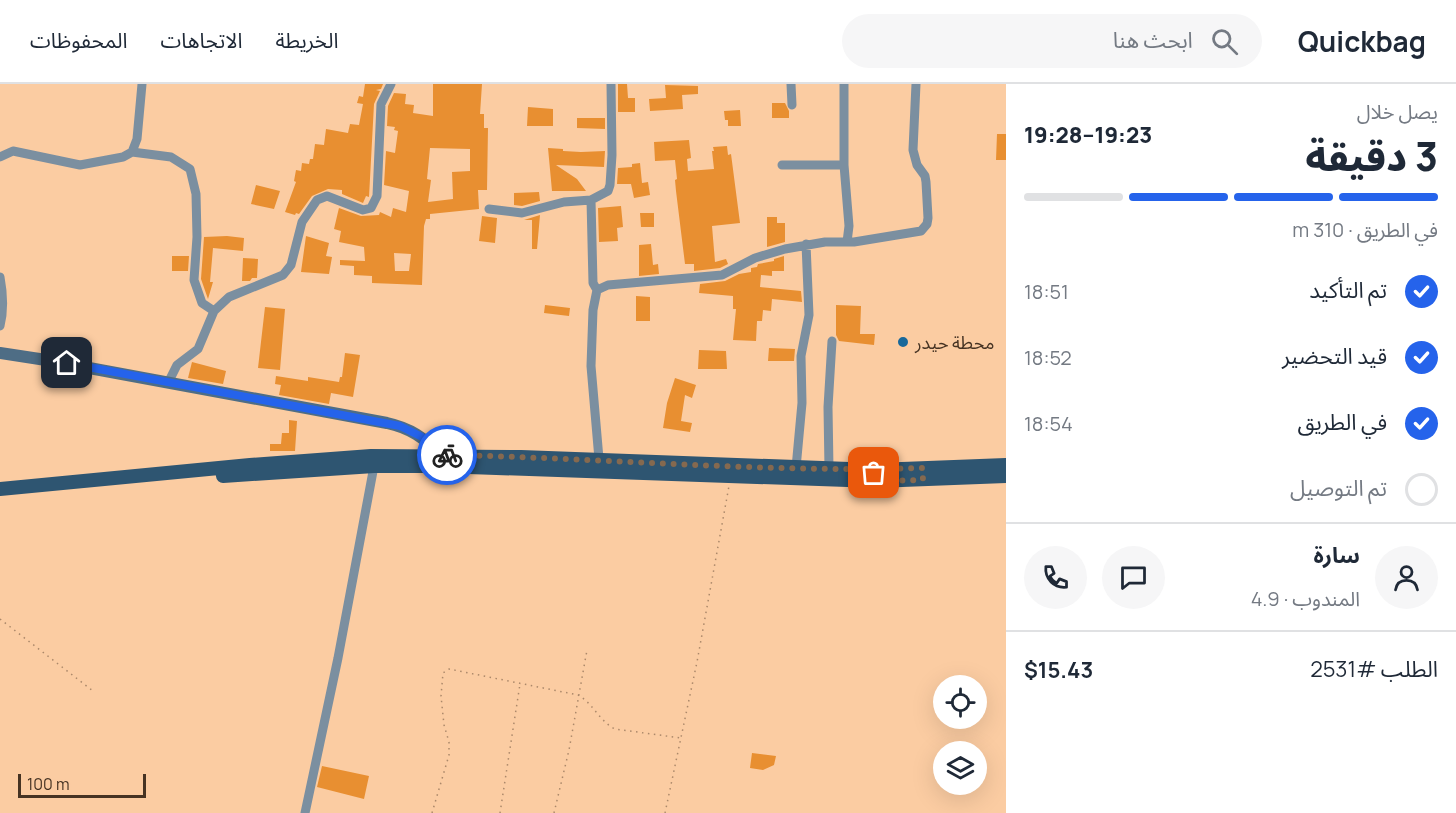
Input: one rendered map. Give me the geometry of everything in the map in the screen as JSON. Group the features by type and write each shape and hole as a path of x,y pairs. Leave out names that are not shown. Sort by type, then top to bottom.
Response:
{"main road":[{"path":"0,489 283,462 371,456 676,469 829,469 876,475"},
{"path":"0,496 93,486 441,460 599,459 730,476 922,474 1006,476"},
{"path":"922,474 1006,465"}],"street":[{"path":"132,152 136,139 142,84"},
{"path":"168,383 177,365 198,349 214,311 229,297 284,275 291,265 302,222 317,200 327,196 363,210 372,208 377,196 381,104 391,84"},
{"path":"489,209 522,213 564,202 591,200 608,191 610,185 610,84"},
{"path":"792,84 792,105"},
{"path":"844,84 844,165 849,226 847,242"},
{"path":"597,290 608,285 722,275 766,254 806,244 847,242 921,231 927,224 926,183 913,150 916,84"},
{"path":"0,157 13,151 80,165 123,157 132,152 171,157 190,169 196,194 197,237 194,280 202,303 214,311"},
{"path":"782,165 844,165"},
{"path":"591,200 593,283 597,290 593,310 591,366 599,459"},
{"path":"796,468 802,403 801,356 809,315 806,244"},
{"path":"0,277 2,291 0,326"},
{"path":"829,469 828,407 832,341"},
{"path":"0,353 400,426 422,437 441,460"},
{"path":"305,813 338,658 374,466"}],"path":[{"path":"665,813 730,476"},
{"path":"0,619 93,691"},
{"path":"554,813 569,750 587,650"},
{"path":"432,813 448,755 449,742 444,725 441,696 443,673 452,669 578,695 586,700 605,723 615,729 681,738"},
{"path":"500,813 520,683"}],"building":[{"path":"365,84 383,84 381,89 376,90 380,91 374,104 369,197 366,196 363,203 342,194 342,190 328,189 312,196 299,214 285,212 296,182 294,181 296,170 301,171 302,163 309,164 310,159 313,159 315,144 324,145 326,129 348,133 350,124 359,125 363,104 357,103 359,96 363,97"},
{"path":"433,84 482,84 480,114 484,114 484,128 488,128 487,190 478,190 479,209 430,214 430,219 426,219 422,285 372,283 372,276 354,275 354,266 340,265 340,260 365,261 364,247 339,242 341,231 334,229 339,208 361,216 379,215 380,212 391,217 393,208 406,212 409,191 384,185 386,151 395,153 398,131 394,130 395,127 387,126 388,106 394,93 406,94 405,104 414,105 413,113 433,116","holes":["430,148 470,149 470,171 452,172 453,199 428,202 431,180 427,179","394,253 411,254 409,271 395,271"]},
{"path":"618,84 627,84 628,98 635,98 635,112 618,112"},
{"path":"665,85 698,86 698,94 682,95 683,109 650,111 649,99 666,98"},
{"path":"772,103 785,103 789,111 789,118 772,118"},
{"path":"528,107 553,109 553,126 527,126"},
{"path":"740,110 741,126 728,126 724,111"},
{"path":"577,118 605,118 605,129 577,128"},
{"path":"997,134 1006,134 1006,160 996,160"},
{"path":"689,140 691,158 687,159 688,171 714,169 713,147 727,146 728,155 731,154 740,223 712,226 715,262 726,259 728,264 720,268 694,271 694,264 685,264 676,191 675,160 655,161 654,142"},
{"path":"548,148 581,152 605,151 604,167 556,165 577,179 586,191 552,191"},
{"path":"640,163 642,183 648,182 650,195 634,198 631,184 617,184 618,168 632,167 632,164"},
{"path":"256,185 280,191 274,209 251,204"},
{"path":"539,192 540,201 522,206 514,205 514,193"},
{"path":"621,206 623,227 617,228 618,241 599,242 598,208"},
{"path":"640,213 654,213 654,227 641,227"},
{"path":"540,215 537,249 532,249 532,220 524,220"},
{"path":"482,216 497,218 495,243 479,241"},
{"path":"767,217 777,217 777,223 785,223 785,242 767,247"},
{"path":"306,236 329,243 326,256 332,257 329,274 301,272"},
{"path":"204,237 244,238 243,251 213,248 210,282 213,282 208,299 201,279"},
{"path":"651,244 653,265 658,264 659,274 639,276 639,245"},
{"path":"172,256 189,256 188,271 172,271"},
{"path":"784,256 784,271 772,271 772,276 761,275 760,287 801,291 802,302 772,299 771,311 763,310 762,321 757,321 756,341 733,340 736,309 733,309 733,296 699,293 700,284 725,281 739,274 751,272 751,268 757,267 758,264 774,261"},
{"path":"243,258 258,259 257,278 242,281"},
{"path":"636,296 650,297 650,321 636,321"},
{"path":"545,305 570,308 569,316 544,313"},
{"path":"836,305 861,306 860,334 875,334 874,345 839,341 836,335"},
{"path":"265,307 285,309 280,370 258,368"},
{"path":"769,348 795,349 794,361 768,361"},
{"path":"699,350 726,351 727,369 698,369"},
{"path":"345,353 360,355 353,397 331,393 329,404 279,395 281,385 275,384 276,376 308,381 308,377 339,382 342,377"},
{"path":"192,362 226,371 223,384 188,378"},
{"path":"675,378 696,385 692,398 685,395 681,421 692,423 690,432 663,428 667,403"},
{"path":"289,420 297,421 295,451 270,451 270,444 281,444 282,433 289,433"},
{"path":"752,753 776,756 774,765 763,770 750,768"},
{"path":"322,766 369,776 364,799 317,787"}],"way so far":[{"path":"447,455 829,469 922,468 924,476 922,480 876,481 874,473"}],"place":[{"name":"محطة حيدر","path":"903,342"}],"route":[{"path":"67,363 400,426 422,437 440,455 447,455"}]}
